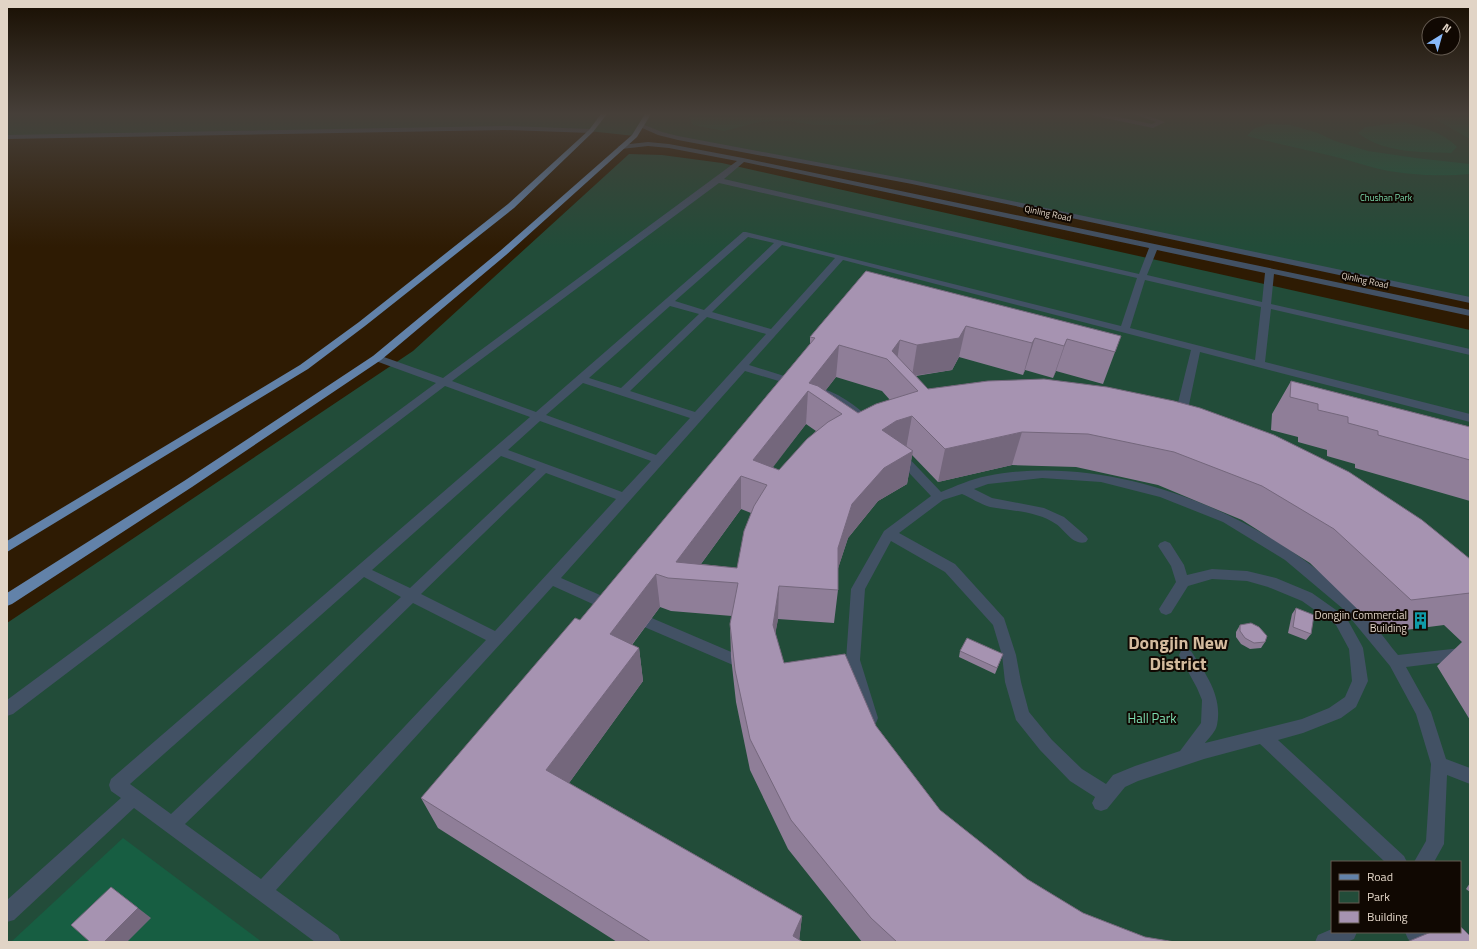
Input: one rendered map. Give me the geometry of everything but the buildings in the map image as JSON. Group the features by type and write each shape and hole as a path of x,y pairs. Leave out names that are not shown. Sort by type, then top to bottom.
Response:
{"main road":[{"path":"7,547 304,367 362,324 511,206 563,158"},
{"path":"7,600 188,484 377,358 503,253 608,158"}],"street":[{"name":"Qinling Road","path":"734,158 1470,313"},
{"name":"Qinling Road","path":"786,158 912,182 1470,300"},
{"path":"7,709 743,160"},
{"path":"718,180 1470,352"},
{"path":"331,942 117,785 497,450 746,234 842,257 1470,418"},
{"path":"623,392 780,242"},
{"path":"1124,330 1142,276 1154,246"},
{"path":"262,891 552,580 842,257"},
{"path":"1260,364 1270,270"},
{"path":"667,302 774,332"},
{"path":"1177,432 1196,348"},
{"path":"377,358 660,460"},
{"path":"744,367 833,394 855,409 876,431"},
{"path":"580,378 698,417"},
{"path":"891,448 939,497"},
{"path":"497,450 625,498"},
{"path":"172,825 544,468"},
{"path":"877,732 873,726 846,660 858,589 889,534 939,497 987,480 1042,474 1101,478 1164,489 1227,519 1290,556 1347,604 1396,662 1423,712 1439,764 1435,844 1424,861"},
{"path":"963,489 989,502 1040,511 1060,520 1080,539"},
{"path":"889,534 950,568 999,622 1009,655 1013,682 1022,715 1046,745 1076,775 1104,799 1119,781 1135,774 1185,758 1303,726 1334,713 1351,702 1360,681 1356,648 1340,621 1307,597 1271,582 1247,576 1212,574 1183,582 1166,609"},
{"path":"1165,546 1177,565 1183,582"},
{"path":"361,570 497,639"},
{"path":"552,580 692,643 748,665 755,665"},
{"path":"1396,662 1470,653"},
{"path":"1185,758 1209,725 1210,700 1204,685 1186,655"},
{"path":"1263,736 1397,861"},
{"path":"1439,764 1470,776"},
{"path":"7,913 134,797"},
{"path":"1325,942 1345,933"},
{"path":"1416,933 1427,942"}],"green space":[{"name":"Hall Park","path":"624,158 687,158 722,163 1470,330 1470,942 7,942 7,623 413,351"},
{"name":"Chushan Park","path":"786,158 1470,158 1470,300 912,182"},
{"path":"1341,158 1419,158 1470,164 1470,174 1422,175 1371,167"},
{"path":"123,838 262,942 11,942"}],"place":[{"name":"Dongjin Commercial Building","path":"1420,621"}],"district":[{"name":"Dongjin New District","path":"1178,652"}]}
